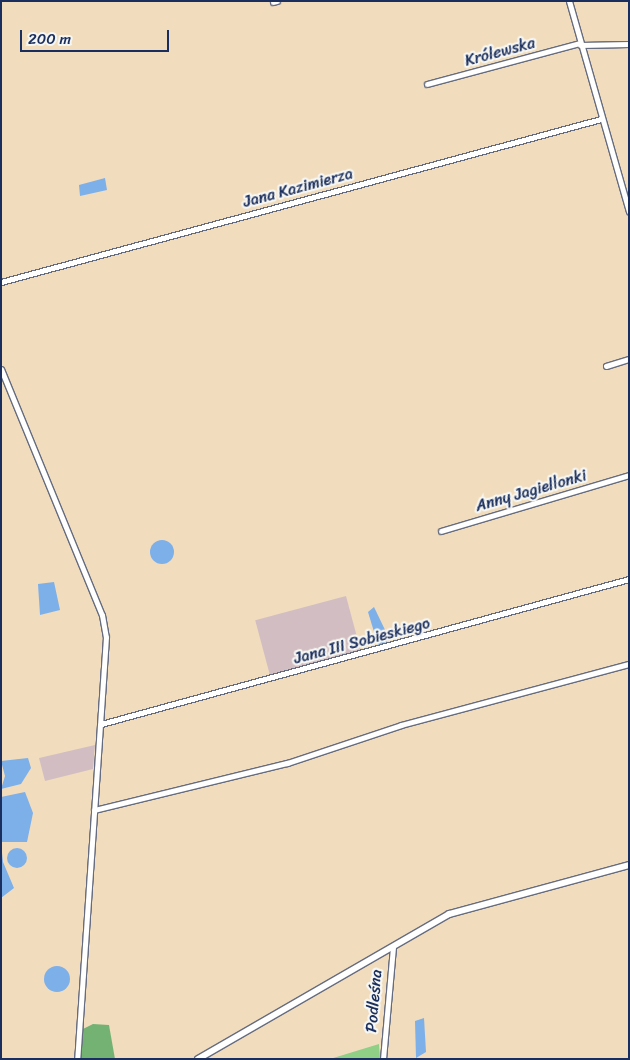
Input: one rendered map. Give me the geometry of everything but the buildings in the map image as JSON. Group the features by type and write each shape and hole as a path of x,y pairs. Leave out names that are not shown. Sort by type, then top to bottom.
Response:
{"street":[{"path":"569,1 629,212"},
{"name":"Królewska","path":"427,84 580,44 629,44"},
{"name":"Jana Kazimierza","path":"1,282 601,119"},
{"path":"606,366 629,359"},
{"path":"1,369 102,615 106,654 77,1059"},
{"name":"Anny Jagiellonki","path":"441,531 629,475"},
{"name":"Jana III Sobieskiego","path":"101,724 629,579"},
{"path":"94,810 266,764 286,763 401,725 629,664"},
{"path":"198,1059 393,946 462,909 629,865"},
{"name":"Podleśna","path":"383,1059 393,946"}],"shaded area":[{"path":"346,596 361,652 270,676 255,620"},
{"path":"95,745 93,769 45,781 39,758"}],"green space":[{"path":"93,1024 109,1025 115,1059 80,1059 81,1030"},
{"path":"379,1044 380,1059 330,1059"}],"water":[{"path":"105,178 107,190 80,196 79,185"},
{"path":"162,540 167,541 173,547 173,557 167,563 162,564 157,563 151,557 150,552 151,547 157,541"},
{"path":"54,582 60,610 40,615 38,584"},
{"path":"374,607 387,634 387,642 378,645 368,612"},
{"path":"28,758 31,768 21,784 1,789 5,776 1,761"},
{"path":"25,792 33,813 27,842 1,842 1,797"},
{"path":"1,843 3,862 14,888 1,898"},
{"path":"17,848 24,851 27,858 24,865 17,868 10,865 7,858 10,851"},
{"path":"57,966 66,970 70,979 66,988 57,992 48,988 44,979 48,970"},
{"path":"424,1018 426,1052 416,1058 415,1021"}]}
